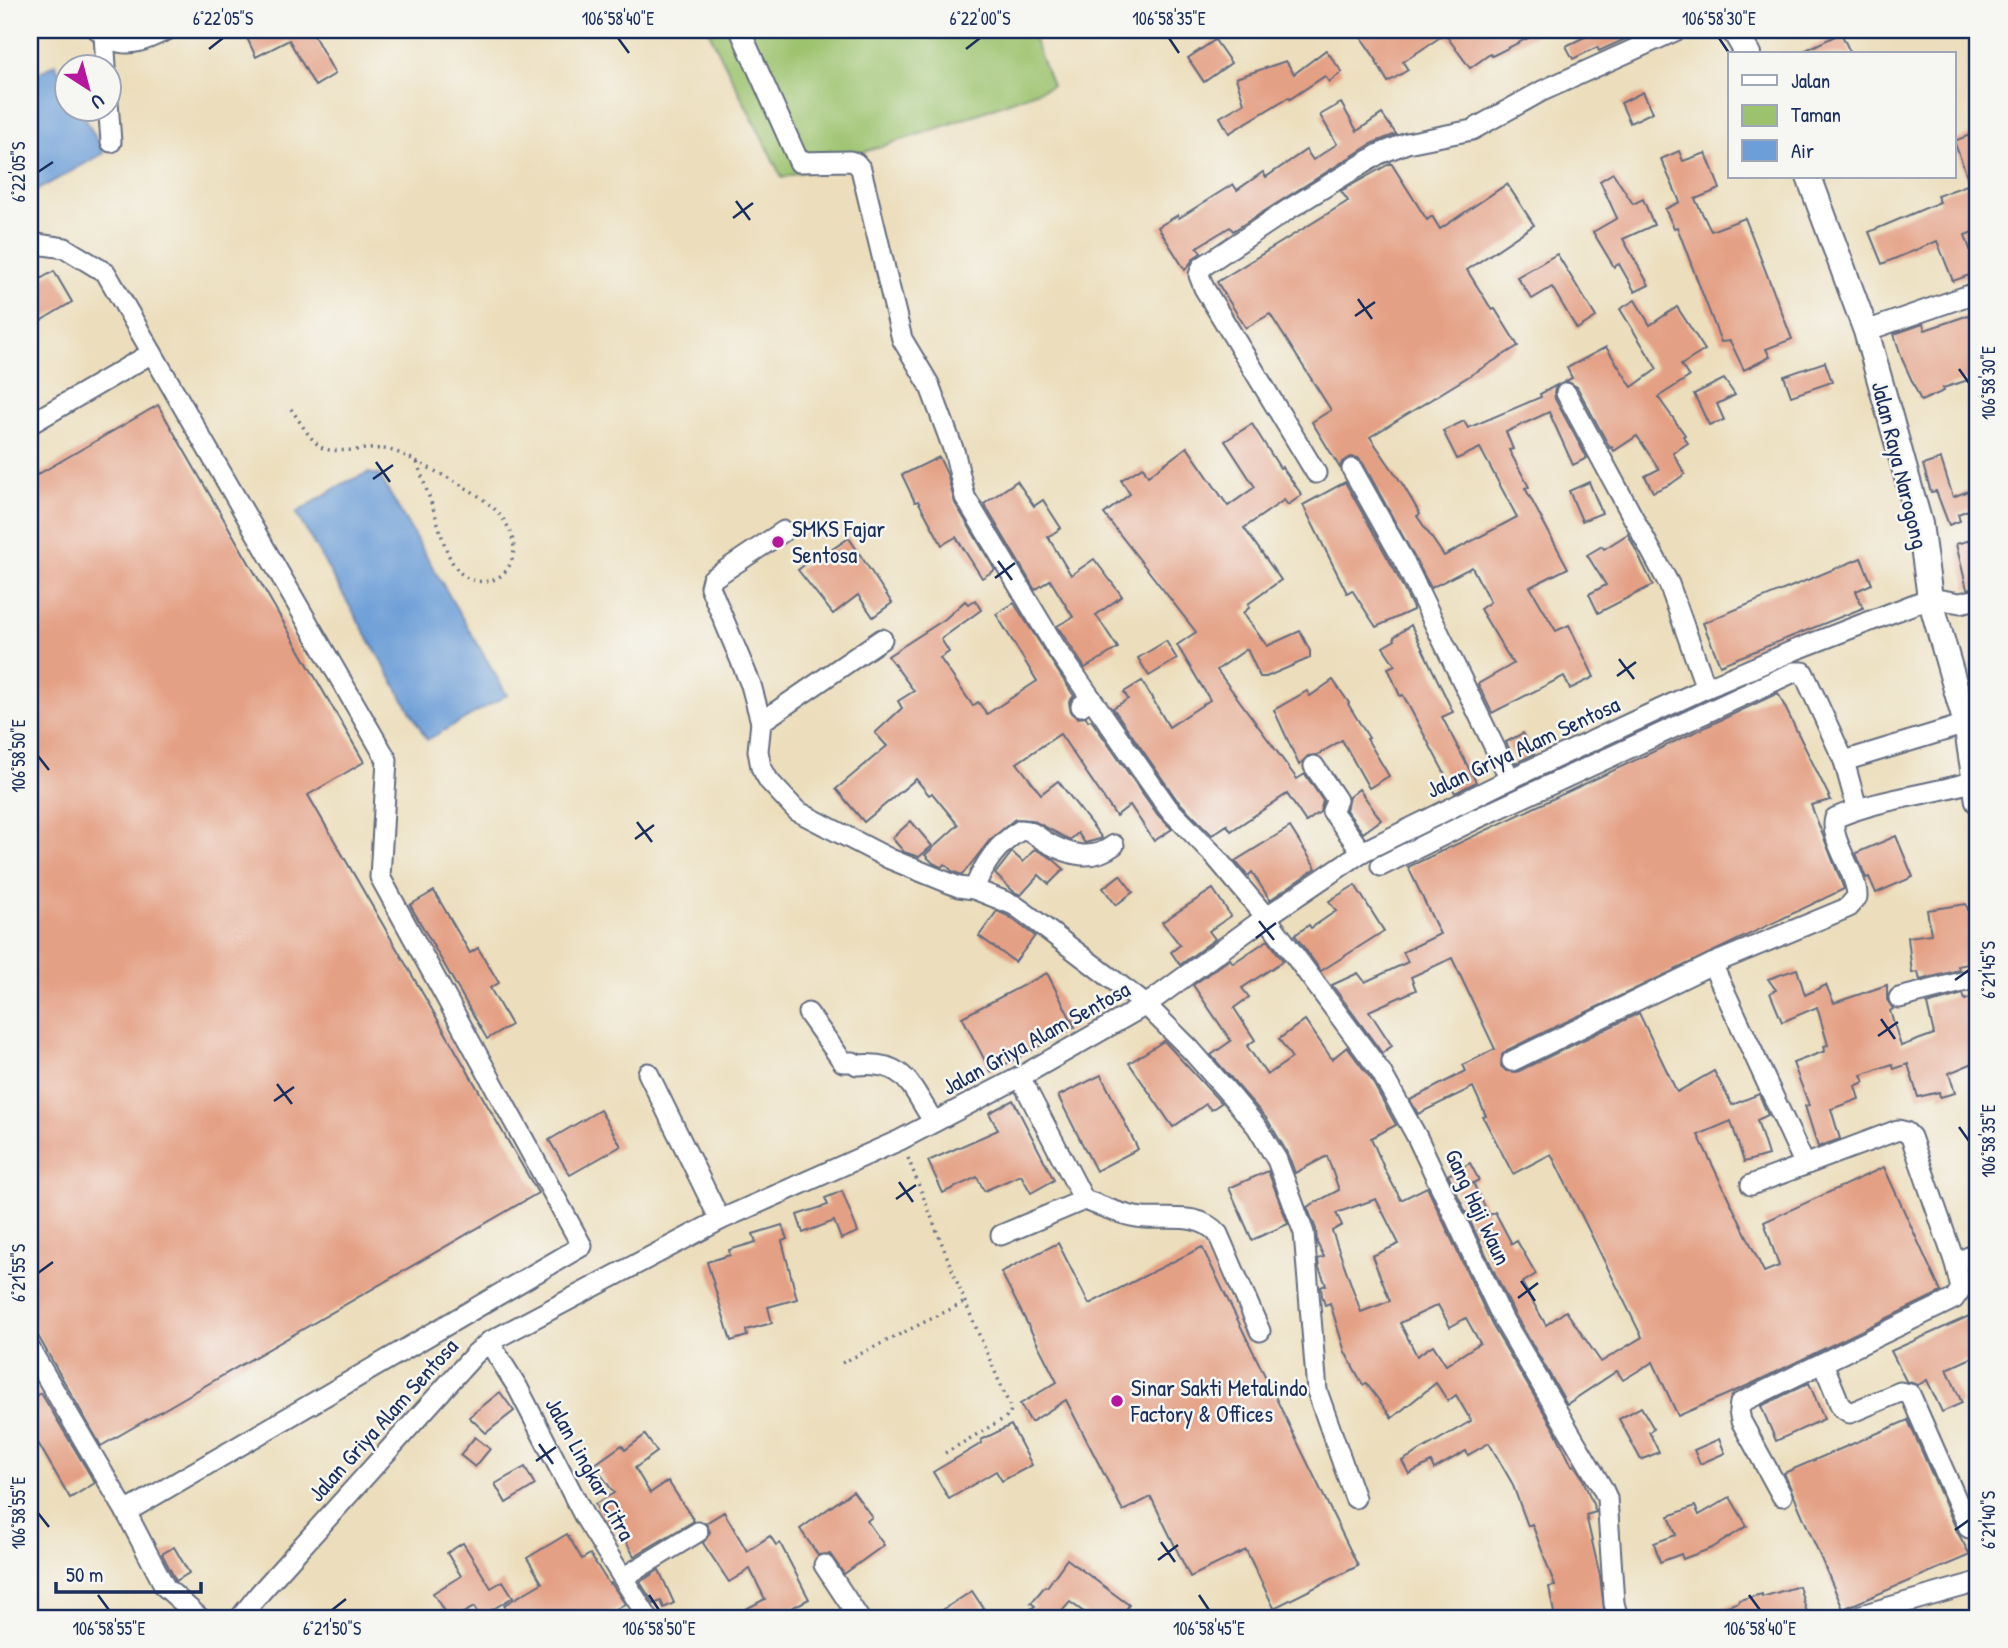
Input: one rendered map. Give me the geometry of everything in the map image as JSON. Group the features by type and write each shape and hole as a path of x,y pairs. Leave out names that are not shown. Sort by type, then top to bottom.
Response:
{"main road":[{"path":"1734,30 1747,52"},
{"name":"Jalan Raya Narogong","path":"1809,178 1866,331 1920,524 1930,598 1966,724 1976,775"}],"street":[{"path":"104,52 101,33 135,44 167,30"},
{"name":"Gang Haji Waun","path":"740,30 799,162 850,161 861,169 901,338 929,384 955,454 965,497 1086,702 1168,808 1213,854 1266,917 1381,1072 1417,1137 1503,1319 1596,1474 1607,1498 1614,1602 1618,1618"},
{"path":"1316,473 1204,288 1199,275 1202,267 1379,154 1407,143 1472,130 1542,91 1677,30"},
{"path":"110,122 111,142"},
{"path":"30,243 65,248 106,274 387,761 380,877 582,1246 126,1512"},
{"path":"1866,331 1978,292"},
{"path":"30,424 152,353"},
{"path":"1566,393 1669,584 1706,688"},
{"path":"1352,469 1405,563 1510,779"},
{"path":"784,531 712,579 709,587 751,685 761,722 758,751 761,767 797,811 890,859 959,887 974,889 1014,905 1146,1005 1257,1127 1278,1160 1304,1233 1317,1391 1355,1498"},
{"path":"1930,598 1960,603 1978,599"},
{"name":"Jalan Griya Alam Sentosa","path":"240,1618 466,1364 489,1342 720,1220 900,1140 1020,1077 1146,1005 1266,917 1362,852 1510,779 1706,688 1930,598"},
{"path":"761,722 882,639"},
{"path":"1381,866 1476,819 1794,672 1802,672 1806,678 1844,761 1857,808"},
{"path":"1844,761 1966,724"},
{"path":"1314,766 1337,800 1332,811 1362,852"},
{"path":"1512,1061 1712,964 1847,908 1857,897 1858,888 1833,824 1835,818 1857,808 1976,775"},
{"path":"974,889 990,855 1021,830 1029,831 1059,849 1090,857 1114,845"},
{"path":"1712,964 1805,1165"},
{"path":"1899,998 1978,978"},
{"path":"808,1013 843,1062 857,1065 875,1063 896,1069 904,1075 934,1122"},
{"path":"648,1073 720,1220"},
{"path":"1020,1077 1084,1199 1135,1217 1197,1220 1210,1224 1218,1234 1260,1331"},
{"path":"1751,1185 1886,1133 1898,1130 1906,1132 1911,1138 1955,1262 1961,1289 1954,1298 1740,1402 1741,1420 1782,1496"},
{"path":"1001,1235 1084,1199"},
{"path":"1955,1262 1978,1253"},
{"name":"Jalan Lingkar Citra","path":"489,1342 518,1388 583,1516 648,1618"},
{"path":"30,1349 126,1512 165,1587 200,1618"},
{"path":"1823,1363 1846,1413 1900,1392 1910,1394 1969,1528"},
{"path":"624,1577 698,1532"},
{"path":"824,1565 859,1618"},
{"path":"1851,1618 1978,1582"}],"path":[{"path":"291,409 322,448 332,451 384,449 402,454 417,462 462,486 494,509 508,528 514,545 513,560 505,572 494,580 465,578 454,567 445,551 417,462"},
{"path":"900,1140 1011,1409 1005,1418 945,1453"},
{"path":"842,1363 965,1302"}],"green space":[{"path":"708,30 1030,30 1052,86 939,128 782,178"}],"water":[{"path":"52,66 52,122 87,122 104,153 30,194 30,78"},
{"path":"368,473 379,475 507,695 427,740 296,513 344,483"}],"building":[{"path":"262,30 311,30 335,74 315,86 289,40 256,57 247,38"},
{"path":"1356,30 1544,30 1492,56 1490,54 1470,68 1445,34 1403,62 1408,70 1388,82"},
{"path":"1589,30 1645,30 1599,51 1597,47 1573,59 1566,46 1591,34"},
{"path":"1841,33 1850,52 1802,52"},
{"path":"1215,40 1231,63 1204,82 1188,58"},
{"path":"1326,50 1342,72 1329,82 1325,76 1229,133 1220,117 1244,103 1236,78 1286,61 1294,74"},
{"path":"1643,92 1653,112 1630,123 1621,103"},
{"path":"1341,103 1357,131 1382,114 1396,134 1373,143 1233,231 1230,227 1197,247 1201,253 1185,270 1158,227 1178,215 1179,218 1233,184 1237,190 1263,172 1266,177 1306,150 1313,160 1337,144 1320,115"},
{"path":"1978,132 1978,230 1965,235 1978,272 1953,281 1937,241 1882,264 1869,232 1940,202 1937,196 1970,184 1955,141"},
{"path":"1679,151 1683,161 1706,153 1720,189 1695,199 1711,231 1745,218 1792,339 1766,349 1770,357 1744,370 1730,341 1721,342 1677,227 1674,228 1665,209 1680,202 1661,159"},
{"path":"1391,163 1427,220 1432,216 1440,229 1507,184 1534,225 1467,270 1518,346 1370,437 1403,485 1420,514 1417,516 1444,556 1517,517 1480,448 1457,459 1443,431 1464,421 1468,428 1541,397 1540,394 1557,385 1555,399 1587,458 1573,465 1549,412 1506,432 1513,449 1509,450 1529,487 1525,488 1568,568 1530,587 1556,631 1569,625 1594,677 1570,689 1564,676 1492,713 1478,684 1513,664 1480,609 1490,602 1472,567 1431,588 1363,463 1358,458 1351,457 1342,462 1340,468 1312,422 1331,410 1270,314 1246,328 1217,282 1348,201 1341,191"},
{"path":"1613,173 1633,204 1643,199 1654,225 1623,239 1649,285 1635,292 1619,264 1614,267 1593,232 1617,218 1600,181"},
{"path":"1557,254 1596,317 1577,329 1552,287 1532,299 1517,277"},
{"path":"54,271 72,302 30,327 30,285"},
{"path":"1635,300 1650,325 1677,307 1705,350 1681,365 1689,377 1658,397 1688,443 1673,453 1685,474 1653,492 1645,476 1659,469 1637,436 1614,451 1610,448 1577,387 1566,381 1572,378 1567,368 1606,347 1632,387 1657,369 1620,309"},
{"path":"1978,312 1978,377 1943,388 1944,391 1921,401 1894,334 1923,324 1925,330"},
{"path":"1825,362 1832,382 1791,396 1784,376"},
{"path":"1724,379 1735,395 1717,404 1724,420 1709,425 1694,394"},
{"path":"158,405 364,762 308,795 538,1193 101,1446 30,1322 30,479"},
{"path":"1252,424 1280,468 1282,467 1302,495 1288,505 1284,500 1244,528 1281,580 1248,604 1250,607 1243,613 1267,646 1300,631 1310,651 1310,658 1266,677 1260,677 1247,649 1217,670 1297,779 1305,774 1323,801 1320,812 1306,822 1287,794 1231,831 1227,825 1212,835 1177,800 1113,708 1128,699 1124,692 1142,681 1169,727 1210,700 1177,645 1196,632 1104,514 1130,494 1121,480 1143,467 1148,476 1187,447 1228,506 1255,487 1225,441"},
{"path":"939,457 955,503 995,570 982,578 956,537 942,545 918,501 915,502 902,475"},
{"path":"1941,459 1953,497 1978,487 1978,506 1958,514 1960,521 1949,525 1936,491 1931,492 1923,465"},
{"path":"1017,481 1034,506 1043,500 1061,528 1048,537 1071,575 1094,559 1122,596 1096,615 1118,648 1085,668 1057,626 1073,617 1050,580 1035,590 984,504"},
{"path":"1345,482 1413,608 1376,627 1352,590 1347,593 1303,505"},
{"path":"1589,482 1602,513 1582,521 1569,491"},
{"path":"1628,534 1653,585 1598,613 1589,594 1606,585 1587,555 1602,546 1604,549"},
{"path":"849,538 892,603 873,617 858,595 833,614 798,570 817,555 819,558"},
{"path":"1975,539 1978,553 1978,587 1967,589 1956,544"},
{"path":"1861,558 1872,584 1856,591 1863,608 1720,665 1703,623"},
{"path":"975,600 981,610 941,639 949,652 940,658 973,706 978,702 987,714 1037,681 996,614 1014,603 1074,696 1069,702 1071,713 1077,718 1086,717 1088,721 1091,720 1158,815 1172,829 1154,841 1130,805 1116,816 1060,734 1017,763 1041,794 1058,781 1102,838 1100,839 1085,843 1078,833 1070,840 1032,820 1015,819 990,840 962,875 945,864 941,867 933,863 925,855 958,825 932,793 929,795 916,779 864,822 836,789 887,746 875,733 902,708 898,701 914,691 888,656 945,619 965,601 968,604"},
{"path":"1411,625 1453,712 1442,717 1476,782 1455,793 1403,695 1400,696 1388,668 1395,665 1383,647"},
{"path":"1166,641 1177,659 1149,676 1138,658"},
{"path":"1333,680 1349,703 1389,776 1369,788 1342,740 1317,755 1308,756 1299,765 1274,710 1307,691 1310,696"},
{"path":"1778,693 1831,800 1811,805 1844,889 1507,1050 1502,1055 1501,1066 1506,1071 1517,1072 1639,1013 1677,1092 1714,1071 1732,1105 1759,1094 1768,1115 1757,1120 1768,1155 1744,1162 1731,1121 1698,1135 1764,1272 1779,1266 1764,1222 1884,1167 1941,1292 1751,1384 1678,1416 1653,1362 1623,1380 1617,1371 1567,1404 1514,1313 1448,1175 1470,1163 1479,1180 1473,1183 1489,1215 1495,1212 1512,1244 1517,1241 1536,1274 1522,1283 1546,1325 1566,1311 1601,1362 1642,1337 1551,1154 1513,1174 1483,1117 1486,1116 1473,1087 1418,1114 1410,1100 1466,1071 1463,1065 1495,1049 1452,958 1411,977 1416,990 1369,1011 1392,1046 1382,1053 1332,985 1358,973 1365,982 1408,962 1403,952 1440,934 1408,867"},
{"path":"1523,733 1534,754 1516,763 1506,742"},
{"path":"1359,789 1381,820 1363,833 1346,810 1349,797"},
{"path":"911,821 932,846 919,857 904,852 892,838"},
{"path":"1290,827 1316,868 1270,900 1252,872 1248,876 1235,861"},
{"path":"1896,836 1913,877 1876,893 1869,877 1866,878 1856,853"},
{"path":"1035,849 1064,869 1049,884 1039,875 1021,895 995,874 1012,852 1023,862"},
{"path":"1120,875 1133,892 1116,905 1103,888"},
{"path":"1355,885 1384,931 1321,971 1295,935 1336,911 1329,901"},
{"path":"1213,889 1231,916 1209,931 1215,939 1180,965 1171,952 1180,945 1162,922"},
{"path":"434,891 470,953 478,948 499,983 490,988 511,1025 487,1039 410,905"},
{"path":"1966,904 1978,947 1978,962 1958,966 1959,970 1920,980 1918,972 1912,973 1908,937 1931,934 1927,910"},
{"path":"997,911 1035,936 1015,962 979,936"},
{"path":"1268,940 1283,961 1242,988 1249,997 1234,1008 1255,1040 1247,1046 1267,1075 1292,1058 1279,1039 1305,1020 1332,1059 1347,1047 1371,1079 1396,1125 1371,1138 1385,1170 1401,1200 1427,1187 1492,1325 1555,1431 1572,1466 1574,1465 1582,1477 1596,1512 1586,1515 1600,1576 1605,1618 1555,1618 1549,1587 1555,1586 1532,1524 1528,1526 1512,1483 1489,1443 1468,1455 1466,1451 1434,1469 1431,1462 1409,1474 1402,1461 1471,1421 1456,1395 1448,1401 1436,1383 1392,1418 1366,1383 1363,1385 1345,1352 1330,1303 1325,1305 1322,1296 1321,1287 1326,1285 1318,1259 1324,1257 1317,1243 1316,1229 1307,1207 1339,1190 1327,1156 1295,1173 1288,1154 1267,1119 1211,1055 1231,1041 1193,985 1230,959 1233,963","holes":["1376,1199 1399,1244 1372,1256 1390,1301 1361,1312 1332,1231 1342,1225 1336,1213","1438,1305 1450,1327 1466,1318 1480,1343 1446,1365 1433,1345 1417,1356 1400,1323"]},
{"path":"1797,969 1805,995 1826,985 1834,1003 1887,985 1887,1000 1893,1009 1890,1011 1901,1046 1934,1034 1927,1004 1963,994 1965,1000 1978,995 1978,1014 1969,1018 1978,1043 1978,1061 1949,1073 1955,1093 1940,1097 1939,1092 1918,1097 1908,1064 1894,1069 1892,1064 1861,1075 1864,1082 1855,1086 1859,1099 1831,1109 1840,1139 1818,1147 1805,1106 1809,1105 1793,1063 1825,1051 1824,1046 1828,1045 1817,1007 1782,1022 1770,993 1776,990 1768,979"},
{"path":"1047,973 1075,1027 991,1072 962,1017"},
{"path":"1164,1041 1221,1103 1211,1110 1206,1104 1173,1127 1129,1063"},
{"path":"1101,1075 1138,1149 1096,1171 1058,1096"},
{"path":"1013,1100 1054,1180 1031,1193 1021,1175 984,1191 977,1177 943,1193 928,1161 998,1130 989,1113"},
{"path":"600,1110 621,1146 570,1175 549,1140"},
{"path":"1268,1171 1288,1224 1252,1240 1229,1188"},
{"path":"842,1191 858,1232 841,1239 834,1221 803,1233 797,1215 828,1205 825,1198"},
{"path":"782,1225 787,1239 782,1241 797,1299 768,1307 772,1323 746,1330 747,1336 731,1341 707,1262 730,1255 729,1250 756,1242 753,1234"},
{"path":"1058,1243 1089,1304 1202,1247 1358,1566 1274,1608 1246,1550 1190,1577 1151,1497 1123,1511 1066,1400 1031,1422 1020,1404 1057,1382 1001,1272"},
{"path":"1978,1312 1978,1355 1947,1369 1962,1403 1942,1412 1927,1380 1918,1385 1906,1381 1891,1351"},
{"path":"1809,1383 1824,1419 1776,1441 1761,1406"},
{"path":"500,1392 514,1411 486,1433 469,1417"},
{"path":"41,1393 95,1483 70,1498 30,1429 30,1399"},
{"path":"1641,1407 1654,1429 1649,1432 1659,1452 1641,1460 1619,1419"},
{"path":"1908,1420 1970,1555 1843,1609 1784,1473"},
{"path":"1011,1425 1032,1465 1002,1481 996,1471 949,1499 933,1472 982,1443 981,1440"},
{"path":"645,1435 657,1452 635,1468 650,1493 668,1481 694,1521 634,1556 615,1522 607,1526 595,1504 614,1493 594,1465 622,1445 625,1450"},
{"path":"475,1437 490,1449 475,1467 460,1455"},
{"path":"1719,1439 1725,1453 1700,1464 1694,1450"},
{"path":"525,1467 535,1485 506,1503 495,1484"},
{"path":"853,1491 872,1517 867,1521 884,1545 844,1574 830,1554 818,1555 800,1529"},
{"path":"1730,1497 1747,1526 1712,1548 1683,1559 1681,1554 1660,1562 1654,1543 1676,1535 1669,1516 1695,1506 1699,1515"},
{"path":"724,1512 747,1551 770,1536 776,1545 780,1543 809,1599 772,1618 729,1618 765,1599 750,1569 729,1582 703,1543 710,1532 706,1523"},
{"path":"567,1534 582,1559 590,1554 625,1604 601,1618 512,1618 504,1605 542,1583 527,1558"},
{"path":"463,1543 491,1588 503,1581 513,1597 480,1617 474,1607 454,1618 448,1618 433,1593 461,1576 447,1553"},
{"path":"174,1547 189,1573 176,1581 162,1554"},
{"path":"1067,1559 1129,1605 1119,1618 1092,1618 1070,1602 1056,1618 1018,1618 1035,1606 1031,1603 1045,1586 1047,1587"},
{"path":"659,1570 674,1603 664,1608 661,1601 654,1604 640,1582"},
{"path":"1799,1586 1808,1616 1699,1618 1739,1600 1762,1594 1762,1597"},
{"path":"972,1591 990,1618 930,1618"}],"place":[{"name":"SMKS Fajar Sentosa","path":"778,542"},
{"name":"Sinar Sakti Metalindo Factory & Offices","path":"1117,1401"}]}
